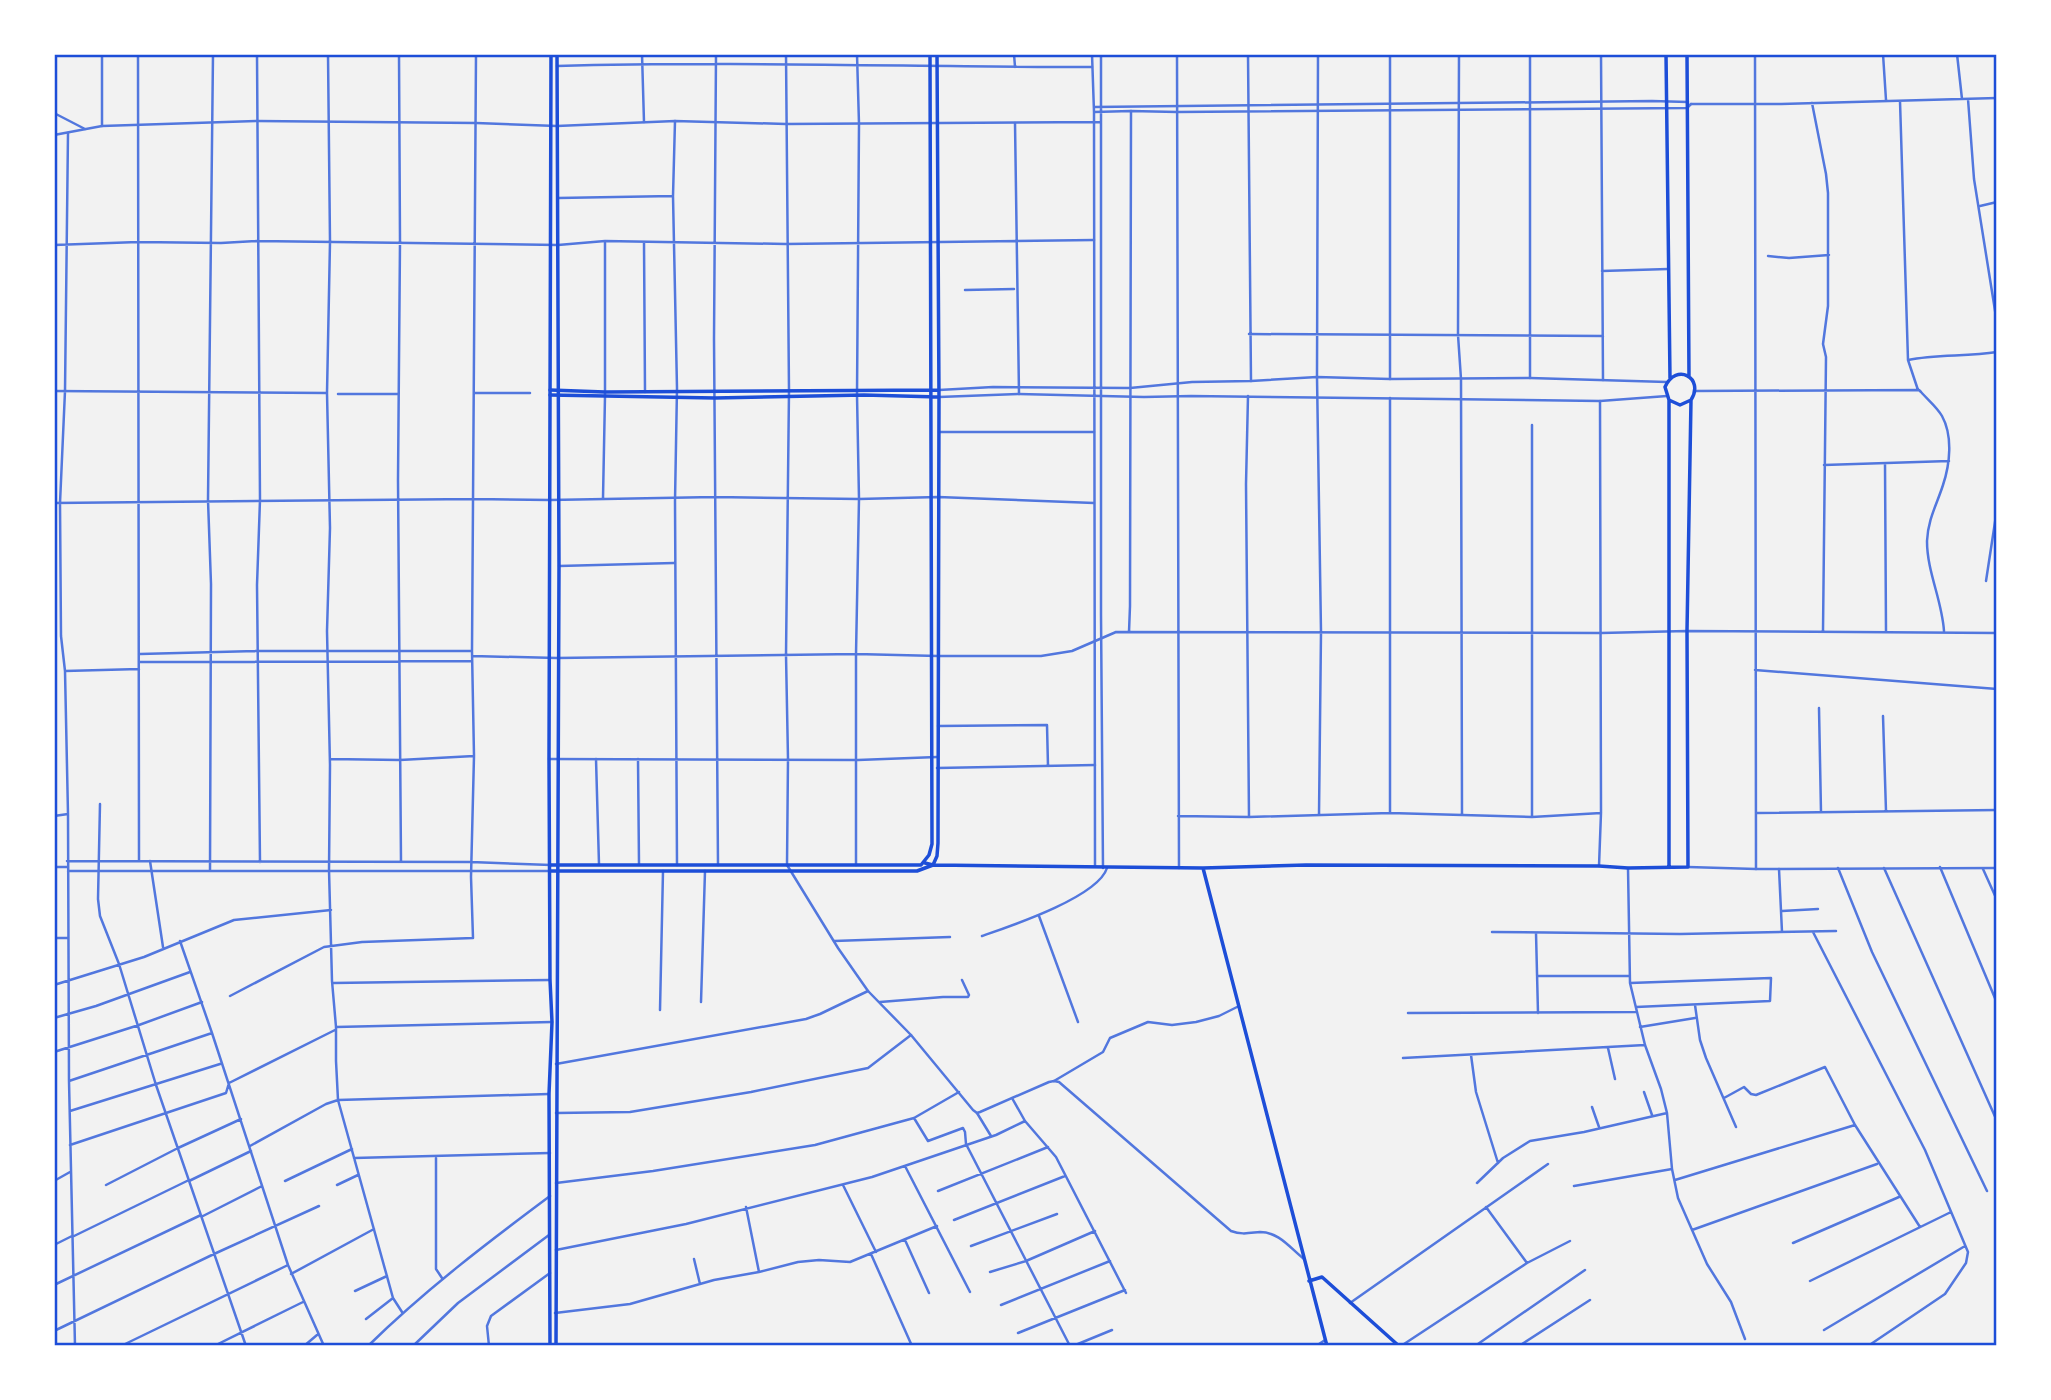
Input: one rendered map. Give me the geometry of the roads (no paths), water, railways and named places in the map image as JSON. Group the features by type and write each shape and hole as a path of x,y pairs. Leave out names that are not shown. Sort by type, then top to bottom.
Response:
{"main road":[{"path":"550,1346 551,54"},
{"path":"556,1346 559,566 557,54"},
{"path":"925,863 932,844 930,54"},
{"path":"550,871 917,871 933,865 938,843 937,54"},
{"path":"1666,54 1669,867"},
{"path":"551,864 925,863 1203,868 1306,865 1688,867 1687,631 1691,400 1695,386 1689,377 1687,54"},
{"path":"1668,380 1679,374 1689,377"},
{"path":"550,390 605,394 676,391 939,390"},
{"path":"550,396 558,392"},
{"path":"645,393 715,398 857,395 939,397"},
{"path":"1668,398 1680,405 1691,400"},
{"path":"1203,868 1327,1346"},
{"path":"1310,1280 1322,1277 1400,1346"}],"street":[{"path":"102,54 102,125"},
{"path":"138,54 139,861"},
{"path":"210,870 211,584 208,500 213,54"},
{"path":"257,54 260,862"},
{"path":"328,54 329,870 338,1100 393,1298 402,1312"},
{"path":"399,54 401,123 398,499 401,862"},
{"path":"230,996 324,947 362,942 473,938 471,862 474,756 472,656 476,54"},
{"path":"642,54 644,122"},
{"path":"716,54 718,865"},
{"path":"786,54 789,391 787,865 834,942 868,991 911,1035 977,1113 991,1136"},
{"path":"856,865 859,499 857,54"},
{"path":"1014,54 1015,67"},
{"path":"1092,54 1095,867"},
{"path":"982,936 1039,916 1071,899 1102,877 1105,867 1101,638 1101,54"},
{"path":"1177,54 1179,867"},
{"path":"1248,54 1251,381"},
{"path":"1318,54 1317,377 1321,632 1319,815"},
{"path":"1390,54 1390,379"},
{"path":"1459,54 1458,335 1461,379 1462,814"},
{"path":"1530,54 1530,378"},
{"path":"1601,54 1604,380"},
{"path":"1755,54 1756,869"},
{"path":"1883,54 1886,101"},
{"path":"1957,54 1962,99"},
{"path":"557,66 857,64 1092,67"},
{"path":"1094,107 1666,101 1688,104 1755,104 1997,98"},
{"path":"1968,99 1974,179 1997,323"},
{"path":"1900,101 1908,360 1919,390 1942,415 1950,446 1944,484 1929,520 1927,539 1930,574 1943,615 1944,632"},
{"path":"1812,103 1826,174 1829,255 1828,306 1823,344 1826,357 1823,631"},
{"path":"1094,112 1530,110 1666,107 1688,104"},
{"path":"1129,632 1131,110"},
{"path":"54,113 86,129"},
{"path":"54,135 102,125 257,121 557,126 675,121 786,124 1101,122"},
{"path":"675,121 673,196 677,864"},
{"path":"1015,123 1019,394"},
{"path":"68,133 65,391 60,503 61,636 65,671 68,814 68,1081 75,1346"},
{"path":"558,198 673,196"},
{"path":"1980,206 1997,202"},
{"path":"54,245 257,241 558,245 605,241 786,244 1094,240"},
{"path":"603,498 605,241"},
{"path":"644,242 645,393"},
{"path":"1768,256 1789,258 1829,255"},
{"path":"1602,271 1668,269"},
{"path":"965,290 1016,289"},
{"path":"1249,334 1603,336"},
{"path":"1908,360 1926,356 1973,356 1997,352"},
{"path":"939,390 1019,387 1102,389 1317,377 1668,380"},
{"path":"1695,391 1919,390"},
{"path":"54,391 327,393"},
{"path":"475,394 530,393"},
{"path":"338,394 398,394"},
{"path":"939,397 1019,394 1600,401 1668,398"},
{"path":"1248,396 1248,817"},
{"path":"1390,398 1390,813"},
{"path":"1599,866 1600,401"},
{"path":"1532,425 1532,817"},
{"path":"939,432 1094,432"},
{"path":"1824,465 1949,461"},
{"path":"1885,464 1886,632"},
{"path":"54,503 715,497 938,497 1094,503"},
{"path":"1986,581 1997,509"},
{"path":"559,566 676,563"},
{"path":"139,654 258,651 399,652 550,658 856,654 1041,656 1072,651 1116,632 1997,633"},
{"path":"54,637 61,636"},
{"path":"139,662 328,663 472,656"},
{"path":"65,671 139,669"},
{"path":"1755,670 1997,689"},
{"path":"1819,708 1821,812"},
{"path":"1882,716 1886,811"},
{"path":"938,726 1047,725 1048,766"},
{"path":"329,759 400,760 474,756"},
{"path":"550,759 858,760 937,757"},
{"path":"638,759 639,864"},
{"path":"597,760 599,864"},
{"path":"937,768 1095,765"},
{"path":"100,804 100,916 119,964 156,1085 246,1346"},
{"path":"1756,813 1997,810"},
{"path":"1178,816 1390,813 1532,817 1601,813"},
{"path":"54,816 68,814"},
{"path":"68,861 551,864"},
{"path":"150,861 163,947"},
{"path":"54,867 99,871 550,871"},
{"path":"1688,867 1997,868"},
{"path":"1940,867 1997,1003"},
{"path":"1628,868 1630,983 1645,1045 1667,1113 1672,1169 1678,1198 1707,1264 1731,1302 1745,1339"},
{"path":"1838,868 1872,952 1987,1191"},
{"path":"1885,868 1997,1121"},
{"path":"1779,869 1782,932"},
{"path":"1983,869 1997,900"},
{"path":"660,1010 663,871"},
{"path":"701,1002 705,871"},
{"path":"1782,911 1818,909"},
{"path":"54,985 144,957 234,920 331,911"},
{"path":"1039,916 1078,1023"},
{"path":"1492,932 1836,932"},
{"path":"1813,932 1925,1150 1968,1252 1966,1263 1945,1294 1868,1346"},
{"path":"1536,933 1538,1013"},
{"path":"834,942 950,937"},
{"path":"54,938 68,938"},
{"path":"180,941 291,1274 324,1346"},
{"path":"54,1018 191,972"},
{"path":"1538,976 1629,976"},
{"path":"1630,983 1771,978 1770,1001 1636,1007"},
{"path":"880,1002 943,997 968,998 962,980"},
{"path":"333,983 550,981"},
{"path":"556,1064 806,1020 868,991"},
{"path":"54,1052 202,1002"},
{"path":"1695,1005 1700,1040 1706,1058 1736,1127"},
{"path":"977,1113 1054,1081 1103,1052 1110,1038 1142,1024 1152,1022 1172,1025 1196,1022 1219,1016 1239,1006"},
{"path":"1408,1013 1637,1012"},
{"path":"1640,1027 1696,1018"},
{"path":"70,1145 226,1093 229,1083 336,1029 552,1022"},
{"path":"68,1081 212,1033"},
{"path":"556,1113 630,1112 751,1092 868,1068 911,1035"},
{"path":"1403,1058 1645,1045"},
{"path":"1608,1047 1615,1079"},
{"path":"1471,1054 1476,1092 1498,1163"},
{"path":"70,1111 221,1064"},
{"path":"1724,1098 1744,1087 1756,1095 1825,1067 1855,1125 1920,1227"},
{"path":"1054,1081 1059,1082 1231,1231 1239,1234 1262,1232 1277,1236 1304,1259"},
{"path":"556,1183 653,1171 815,1145 914,1118 959,1092"},
{"path":"1644,1092 1652,1116"},
{"path":"250,1146 338,1100 549,1094"},
{"path":"1012,1098 1025,1121 1048,1147 1066,1175 1126,1291 1018,1333"},
{"path":"1592,1107 1599,1128"},
{"path":"1476,1184 1498,1163 1530,1141 1667,1113"},
{"path":"914,1118 928,1141 963,1128 967,1144 1072,1346 1112,1330"},
{"path":"106,1185 241,1119"},
{"path":"556,1250 686,1224 843,1184 905,1166 991,1136 1025,1121"},
{"path":"1675,1180 1855,1125"},
{"path":"938,1191 1048,1147"},
{"path":"285,1181 352,1149"},
{"path":"54,1245 251,1151"},
{"path":"354,1158 550,1153"},
{"path":"436,1156 436,1269 442,1278"},
{"path":"1692,1230 1878,1163"},
{"path":"1350,1303 1548,1164"},
{"path":"905,1166 970,1292"},
{"path":"1574,1186 1672,1169"},
{"path":"54,1181 71,1172"},
{"path":"337,1185 358,1175"},
{"path":"954,1220 1066,1175"},
{"path":"843,1184 876,1252"},
{"path":"54,1285 262,1186"},
{"path":"368,1346 442,1278 550,1196"},
{"path":"1793,1243 1900,1197"},
{"path":"54,1331 319,1206"},
{"path":"746,1208 759,1272"},
{"path":"1486,1208 1527,1263"},
{"path":"1810,1281 1951,1212"},
{"path":"971,1246 1056,1214"},
{"path":"555,1313 630,1304 700,1284 798,1262 850,1262 937,1226"},
{"path":"291,1274 374,1229"},
{"path":"990,1272 1026,1261 1095,1231"},
{"path":"413,1346 458,1303 550,1235"},
{"path":"905,1240 929,1293"},
{"path":"1400,1346 1527,1263 1570,1241"},
{"path":"1824,1330 1965,1245"},
{"path":"871,1254 912,1346"},
{"path":"694,1259 700,1284"},
{"path":"1000,1305 1110,1261"},
{"path":"121,1346 288,1265"},
{"path":"1475,1346 1586,1270"},
{"path":"489,1346 487,1326 491,1316 550,1273"},
{"path":"355,1292 387,1276"},
{"path":"366,1319 393,1298"},
{"path":"1519,1346 1590,1300"},
{"path":"214,1346 303,1302"},
{"path":"304,1346 318,1334"},
{"path":"1315,1346 1325,1340"}]}
